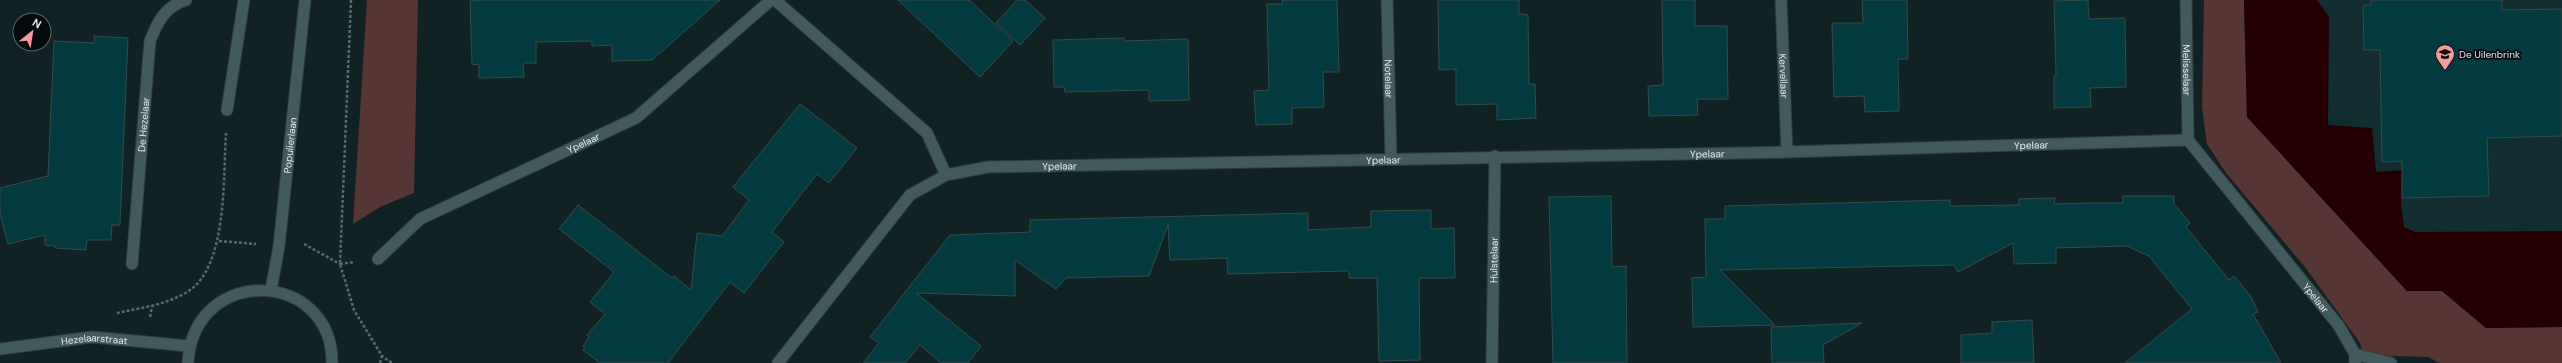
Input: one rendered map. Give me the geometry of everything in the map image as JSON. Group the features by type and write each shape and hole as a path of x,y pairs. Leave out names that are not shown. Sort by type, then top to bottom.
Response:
{"street":[{"name":"De Hezelaar","path":"132,264 150,41 158,19 177,2 186,0"},
{"path":"227,110 244,0"},
{"name":"Populierlaan","path":"271,290 279,246 305,0"},
{"name":"Ypelaar","path":"378,259 420,219 636,118 771,0"},
{"path":"775,0 927,133 946,175"},
{"name":"Notelaar","path":"1388,0 1391,158"},
{"name":"Kervellaar","path":"1781,0 1787,152"},
{"name":"Melisselaar","path":"2186,0 2188,140"},
{"name":"Ypelaar","path":"778,363 910,195 946,175 988,167 1495,156 1787,152 2188,140 2339,326 2355,359"},
{"name":"Hulstelaar","path":"1492,363 1495,156"},
{"path":"188,363 189,346 197,326 211,308 229,296 249,290 271,290 293,297 312,311 325,329 332,352 332,363"},
{"name":"Hezelaarstraat","path":"0,349 92,337 189,346"},
{"path":"2355,359 2392,363"}],"path":[{"path":"351,0 340,264 354,310 382,356 392,363"},
{"path":"114,314 152,306 188,292 208,270 219,241 227,110"},
{"path":"380,363 382,356"}],"shaded area":[{"path":"367,0 418,0 414,193 380,207 353,224"},
{"path":"2204,0 2244,0 2247,117 2407,291 2442,291 2486,328 2562,327 2562,363 2440,363 2428,357 2363,355 2360,343 2305,267 2226,173 2207,144 2202,107"},
{"path":"2244,0 2317,0 2329,17 2328,125 2372,128 2376,172 2402,170 2401,204 2404,227 2415,232 2562,231 2562,327 2486,328 2442,291 2407,291 2247,117"},
{"name":"De Uilenbrink","path":"2317,0 2562,0 2562,231 2415,232 2404,227 2401,204 2402,171 2376,172 2372,128 2328,126 2329,17"}],"building":[{"path":"720,0 652,60 612,61 612,45 592,46 592,41 536,42 536,63 523,63 524,77 479,78 479,65 472,64 470,1"},
{"path":"898,0 969,0 1013,41 980,77"},
{"path":"1017,0 1025,0 1045,18 1020,45 996,23"},
{"path":"1282,0 1337,0 1339,72 1323,72 1324,107 1292,108 1292,124 1256,125 1254,91 1269,90 1267,4 1282,4"},
{"path":"1438,0 1519,0 1519,14 1528,15 1529,84 1535,84 1536,118 1497,120 1497,104 1456,105 1456,69 1439,70"},
{"path":"1662,0 1695,0 1695,26 1727,26 1728,99 1697,99 1698,115 1649,116 1648,86 1663,85"},
{"path":"1862,0 1907,0 1908,59 1898,59 1899,111 1865,112 1864,96 1834,97 1832,23 1863,23"},
{"path":"2088,0 2089,19 2125,18 2126,87 2090,88 2091,107 2054,108 2054,76 2056,76 2054,1"},
{"name":"De Uilenbrink","path":"2371,0 2502,0 2502,10 2562,9 2562,136 2487,138 2489,196 2402,198 2402,161 2382,162 2380,50 2364,50 2363,5 2371,5"},
{"path":"94,36 128,38 120,225 112,225 111,240 87,240 86,250 55,248 55,246 45,245 45,235 8,244 0,214 0,188 48,176 54,41 94,43"},
{"path":"1124,38 1124,41 1188,39 1189,100 1149,101 1149,90 1065,92 1064,87 1054,87 1053,40"},
{"path":"800,104 857,148 829,183 817,174 772,232 784,242 744,293 730,282 668,363 600,363 583,350 585,347 583,346 589,337 587,335 605,314 590,302 614,272 559,229 578,205 672,278 674,276 691,290 697,233 722,236 749,200 733,187"},
{"path":"1611,196 1612,267 1626,266 1627,363 1553,363 1549,197"},
{"path":"2123,196 2174,196 2174,204 2190,223 2186,227 2229,280 2234,276 2250,295 2258,312 2253,314 2281,363 2125,363 2192,309 2149,256 2127,246 2056,248 2056,263 2014,264 2013,243 1958,272 1954,265 1720,270 1775,325 1693,327 1692,278 1706,277 1705,219 1725,219 1725,206 1950,200 1950,206 2019,205 2019,199 2055,198 2054,204 2123,203"},
{"path":"1431,210 1431,229 1454,228 1455,278 1419,278 1420,360 1379,361 1377,278 1349,278 1349,271 1228,274 1227,258 1170,260 1168,225 1149,276 1066,278 1056,289 1015,260 1015,296 916,293 981,346 968,363 941,363 920,345 905,363 863,363 879,343 870,337 950,235 1030,232 1030,220 1308,213 1308,230 1371,227 1371,211"},
{"path":"2032,320 2034,363 1961,363 1961,335 1992,333 1992,322"},
{"path":"1862,323 1823,345 1824,363 1772,363 1771,327"}],"place":[{"name":"De Uilenbrink","path":"2445,71"}]}
